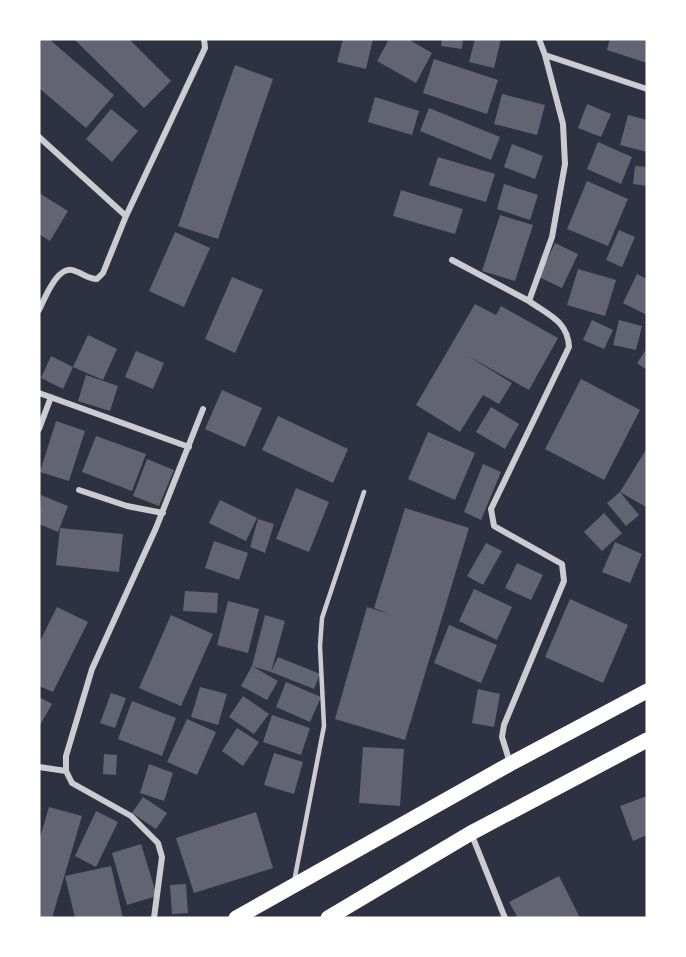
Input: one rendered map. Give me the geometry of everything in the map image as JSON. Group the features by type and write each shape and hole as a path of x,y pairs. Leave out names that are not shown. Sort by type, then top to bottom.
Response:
{"main road":[{"path":"236,918 510,764 647,692"},
{"path":"328,918 471,833 647,740"}],"street":[{"path":"39,309 56,277 65,270 73,269 92,279 98,279 103,273 126,216 205,48 204,39"},
{"path":"529,301 552,237 565,164 563,124 546,55 539,39"},
{"path":"546,55 647,89"},
{"path":"39,137 126,216"},
{"path":"452,260 529,301 562,325 568,334 569,347 491,509 494,526 562,564 564,581 504,724 502,737 510,764"},
{"path":"39,393 189,447"},
{"path":"39,429 51,397"},
{"path":"154,918 162,857 158,843 131,816 72,783 66,771 66,756 92,669 163,513 203,409"},
{"path":"78,490 127,506 163,513"},
{"path":"39,767 66,771"},
{"path":"471,833 505,918"}],"lane":[{"path":"293,887 324,726 320,646 322,618 364,492"}],"building":[{"path":"39,39 49,39 114,95 86,128 39,88"},
{"path":"74,39 129,39 171,81 144,108"},
{"path":"343,39 373,39 366,69 337,62"},
{"path":"389,39 408,39 432,53 416,83 377,61"},
{"path":"442,39 463,39 462,49 441,46"},
{"path":"475,39 501,39 494,68 469,62"},
{"path":"610,39 647,39 647,63 607,50"},
{"path":"434,59 498,80 487,114 423,93"},
{"path":"235,65 273,79 218,239 178,226"},
{"path":"502,94 545,105 537,135 494,124"},
{"path":"375,97 419,111 412,135 368,122"},
{"path":"587,104 611,114 601,137 578,128"},
{"path":"429,108 500,137 491,160 420,131"},
{"path":"111,109 138,131 112,162 86,139"},
{"path":"628,115 647,120 647,152 620,145"},
{"path":"598,142 632,157 621,184 587,169"},
{"path":"512,144 543,156 535,179 504,167"},
{"path":"438,157 495,174 486,202 429,185"},
{"path":"635,166 647,167 647,186 633,184"},
{"path":"587,181 628,199 608,246 567,229"},
{"path":"504,184 538,195 530,220 497,209"},
{"path":"401,190 463,209 455,234 393,216"},
{"path":"39,193 68,211 50,241 39,234"},
{"path":"500,215 533,225 515,281 482,271"},
{"path":"619,230 635,237 622,267 606,260"},
{"path":"175,232 210,248 184,307 149,291"},
{"path":"555,243 578,254 562,288 539,277"},
{"path":"578,269 616,280 605,316 567,305"},
{"path":"637,274 647,279 647,315 623,303"},
{"path":"232,277 263,290 235,353 205,339"},
{"path":"475,304 496,315 501,306 558,338 529,390 468,356 512,383 499,404 483,395 460,432 416,405"},
{"path":"592,320 613,330 604,349 583,340"},
{"path":"619,320 642,326 636,350 613,345"},
{"path":"88,335 117,349 103,380 73,367"},
{"path":"647,348 647,370 637,363"},
{"path":"136,351 164,363 153,389 125,377"},
{"path":"51,356 73,367 63,389 41,378"},
{"path":"86,375 118,386 110,411 78,401"},
{"path":"581,379 640,410 604,480 545,449"},
{"path":"222,390 262,408 245,447 205,429"},
{"path":"491,407 519,424 505,449 476,432"},
{"path":"278,416 348,449 333,483 262,450"},
{"path":"56,421 85,431 69,481 40,472"},
{"path":"428,432 475,453 455,500 408,479"},
{"path":"96,436 146,454 132,491 82,472"},
{"path":"647,448 647,506 646,507 620,492"},
{"path":"147,459 174,470 159,506 133,496"},
{"path":"483,464 501,472 481,520 464,512"},
{"path":"296,488 329,502 309,552 276,539"},
{"path":"620,492 639,515 626,526 607,503"},
{"path":"41,495 68,506 58,532 39,524"},
{"path":"220,500 257,518 246,541 209,523"},
{"path":"405,508 469,528 405,740 335,719 367,607 389,614 374,608"},
{"path":"604,513 622,533 602,551 584,532"},
{"path":"258,519 274,524 265,553 250,547"},
{"path":"60,528 123,534 119,572 56,565"},
{"path":"214,541 248,553 239,580 205,568"},
{"path":"615,542 642,554 630,583 602,572"},
{"path":"486,543 502,551 483,585 467,576"},
{"path":"517,563 543,575 531,600 505,588"},
{"path":"474,589 512,607 497,640 459,621"},
{"path":"185,591 218,593 217,613 183,611"},
{"path":"570,599 628,625 603,683 545,657"},
{"path":"228,601 259,609 248,653 217,645"},
{"path":"57,607 88,622 53,692 39,686 39,643"},
{"path":"171,615 213,634 181,706 139,688"},
{"path":"265,615 285,621 271,672 252,666"},
{"path":"449,625 497,645 481,683 434,663"},
{"path":"278,657 320,674 314,689 271,672"},
{"path":"252,666 278,681 267,700 241,686"},
{"path":"286,682 321,697 310,722 276,707"},
{"path":"200,687 227,694 218,725 191,717"},
{"path":"478,689 500,694 494,727 472,723"},
{"path":"111,693 126,698 115,728 100,723"},
{"path":"243,696 269,714 254,734 229,717"},
{"path":"39,697 52,704 39,727"},
{"path":"132,701 176,718 162,756 118,739"},
{"path":"272,715 310,728 301,755 263,742"},
{"path":"187,719 216,732 197,775 167,762"},
{"path":"237,728 259,742 243,766 222,751"},
{"path":"363,747 404,749 400,806 359,803"},
{"path":"274,753 303,762 294,794 264,785"},
{"path":"104,754 117,755 116,775 103,774"},
{"path":"149,764 173,773 164,801 140,793"},
{"path":"647,796 647,835 633,841 620,806"},
{"path":"143,797 167,813 156,829 132,813"},
{"path":"49,807 82,816 52,918 44,918 39,916 39,841"},
{"path":"96,811 118,822 96,867 75,856"},
{"path":"256,812 273,868 194,893 176,838"},
{"path":"141,844 157,896 127,905 112,853"},
{"path":"111,866 123,918 75,918 65,876"},
{"path":"559,876 580,918 518,918 509,902"},
{"path":"186,884 188,913 172,914 170,885"}]}
